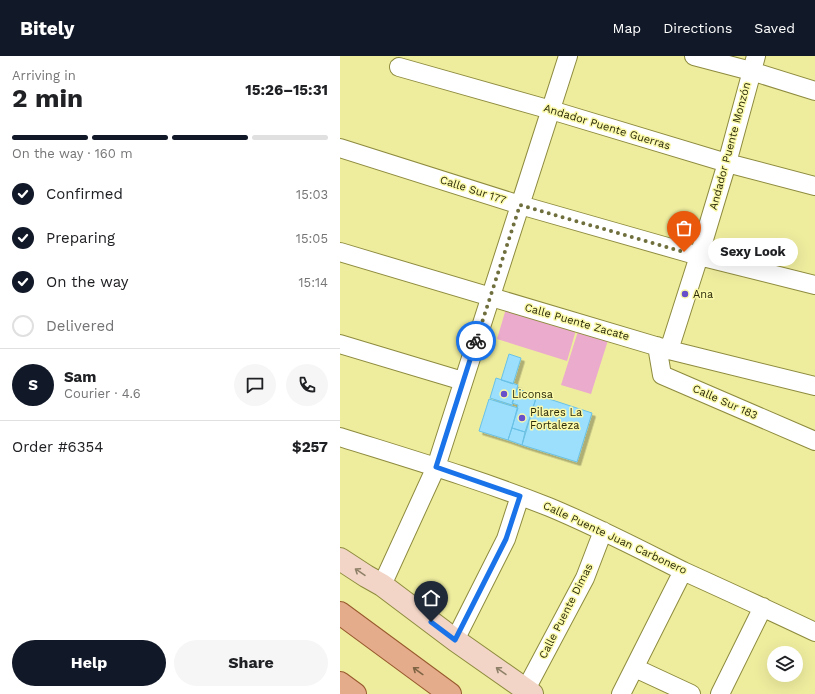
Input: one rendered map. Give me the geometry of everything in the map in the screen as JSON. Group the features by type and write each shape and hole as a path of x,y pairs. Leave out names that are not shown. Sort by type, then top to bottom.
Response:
{"main road":[{"path":"340,613 450,694"},
{"path":"340,683 355,694"}],"street":[{"path":"382,586 436,467 568,56"},
{"path":"694,56 753,63 815,91"},
{"name":"Andador Puente Monzón","path":"663,348 699,256 727,163 753,63"},
{"name":"Andador Puente Guerras","path":"399,67 551,110 727,163 815,186"},
{"name":"Calle Sur 177","path":"340,148 520,205 699,256 815,284"},
{"name":"Calle Puente Zacate","path":"340,252 663,348 815,386"},
{"path":"340,344 464,381"},
{"name":"Calle Sur 183","path":"663,348 662,375 815,441"},
{"name":"Calle Puente Juan Carbonero","path":"340,438 436,467 550,507 815,632"},
{"path":"455,640 506,539 520,496"},
{"name":"Calle Puente Dimas","path":"529,692 585,578 603,531"},
{"path":"340,559 382,586 529,692"},
{"path":"621,694 683,570"},
{"path":"720,694 763,607"},
{"path":"635,668 691,694"}],"shaded area":[{"path":"508,302 578,323 567,361 497,339"},
{"path":"580,325 610,334 591,394 561,385"}],"building":[{"path":"509,354 521,358 513,384 501,380"},
{"name":"Liconsa","path":"496,378 518,385 512,405 490,398"},
{"name":"Pilares La Fortaleza","path":"517,389 537,395 525,432 512,428 518,405 512,403"},
{"path":"537,395 592,413 577,462 522,445"},
{"path":"489,399 518,408 508,440 479,431"},
{"path":"512,428 525,432 522,445 508,440"}],"way so far":[{"path":"476,341 520,205 684,252"}],"place":[{"name":"Sexy Look","path":"684,252"},
{"name":"Ana","path":"685,294"},
{"name":"Liconsa","path":"504,394"},
{"name":"Pilares La Fortaleza","path":"522,418"}],"route":[{"path":"431,622 455,640 506,539 520,496 436,467 476,341"}]}
